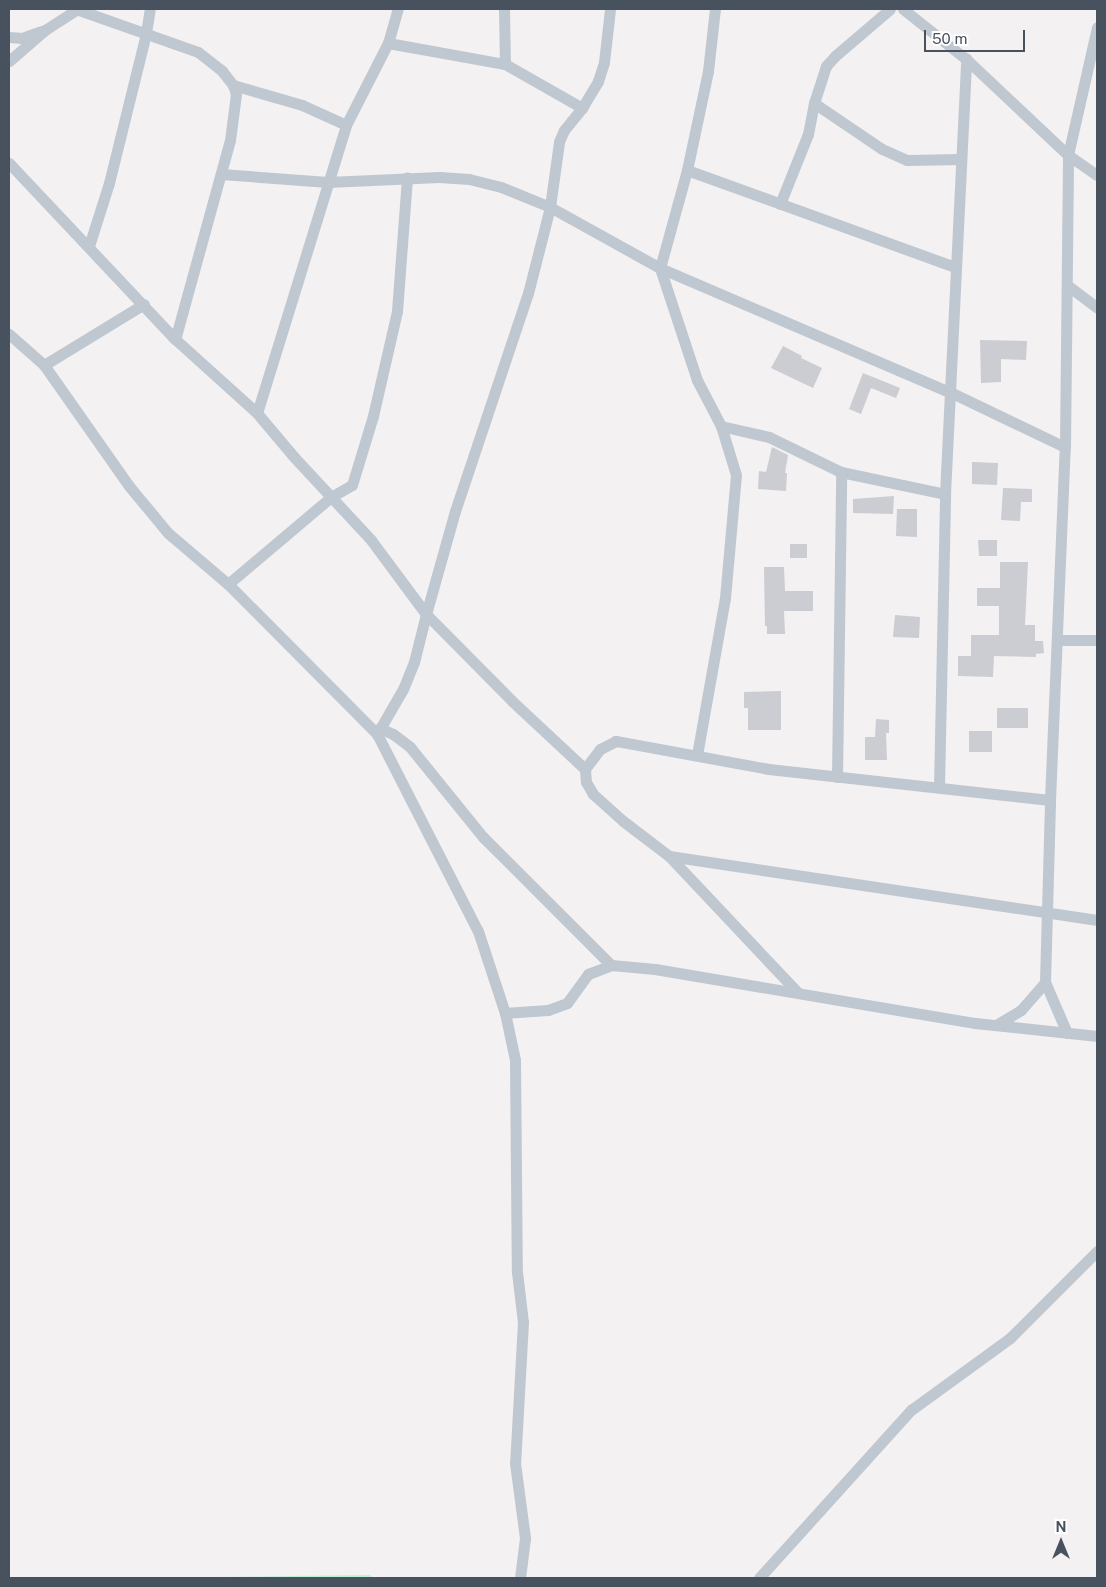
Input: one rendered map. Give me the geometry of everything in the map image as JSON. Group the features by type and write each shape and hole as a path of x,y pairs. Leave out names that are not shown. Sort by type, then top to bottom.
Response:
{"street":[{"path":"9,61 45,30 77,9 146,33 208,58 233,85 236,94 234,120 175,339"},
{"path":"89,246 109,183 146,33 150,9"},
{"path":"257,413 346,125 388,43 398,9"},
{"path":"504,9 505,64"},
{"path":"378,731 403,690 414,662 455,512 528,293 550,207 559,142 564,130 582,108 598,81 604,62 610,9"},
{"path":"697,755 726,598 736,475 721,426 697,380 660,268 687,170 708,71 716,9"},
{"path":"780,204 808,134 814,103 826,66 890,9"},
{"path":"902,9 966,59 1068,155 1097,175"},
{"path":"1067,1033 1045,982 1050,800 1065,447 1068,155 1097,28"},
{"path":"9,37 22,38 45,30"},
{"path":"388,43 505,64 582,108"},
{"path":"939,786 945,494 966,59"},
{"path":"233,85 302,105 346,125"},
{"path":"814,103 882,149 907,160 960,159"},
{"path":"9,162 175,339 257,413 331,497 372,540 426,614 512,701 585,770"},
{"path":"687,170 955,267"},
{"path":"221,174 328,182 407,178 469,180 501,187 550,207 660,268 950,392 1065,447"},
{"path":"228,584 331,497 352,485 374,416 397,311 407,178"},
{"path":"1067,285 1097,308"},
{"path":"44,365 144,304"},
{"path":"9,334 44,365 129,486 163,526 228,584 279,637 378,731 478,931 505,1013 515,1060 517,1272 523,1322 515,1462 525,1538 520,1578"},
{"path":"721,426 769,437 841,472 945,494"},
{"path":"837,777 841,472"},
{"path":"1057,640 1097,640"},
{"path":"378,731 393,734 410,747 482,837 612,965"},
{"path":"797,992 669,856 623,821 593,794 586,782 585,770 600,749 616,741 769,769 939,786 1050,800"},
{"path":"669,856 1097,920"},
{"path":"505,1013 548,1010 567,1003 588,974 612,965 655,969 996,1025 1097,1036"},
{"path":"996,1025 1021,1010 1045,982"},
{"path":"759,1578 911,1410 1010,1338 1097,1250"}],"green space":[{"path":"370,1575 373,1578 212,1578 214,1577"}],"building":[{"path":"980,340 1027,341 1026,360 1001,359 1001,382 981,383"},
{"path":"783,346 802,356 801,358 822,368 813,388 771,368"},
{"path":"863,373 900,388 896,398 871,388 861,414 849,409"},
{"path":"772,447 788,455 785,473 787,473 786,491 758,489 759,471 766,472"},
{"path":"972,462 998,463 997,485 972,484"},
{"path":"1003,488 1032,489 1032,502 1021,502 1020,521 1001,520"},
{"path":"894,496 893,514 853,513 853,499"},
{"path":"897,509 917,509 917,537 896,536"},
{"path":"978,540 997,540 997,556 979,556"},
{"path":"790,544 807,544 807,558 790,558"},
{"path":"1000,562 1028,562 1025,625 1035,625 1035,641 1043,641 1044,653 1036,654 1036,657 994,656 993,677 958,676 958,656 971,656 971,635 999,635 999,606 977,606 977,588 1000,588"},
{"path":"764,567 784,567 785,591 813,591 813,611 784,611 785,634 767,634 767,626 765,626"},
{"path":"895,615 920,617 919,638 893,637"},
{"path":"781,691 781,730 748,730 748,708 744,708 744,692"},
{"path":"997,708 1028,708 1028,728 997,728"},
{"path":"876,719 889,720 889,733 886,733 887,760 865,760 865,737 875,737"},
{"path":"969,731 992,731 992,752 969,752"}]}
